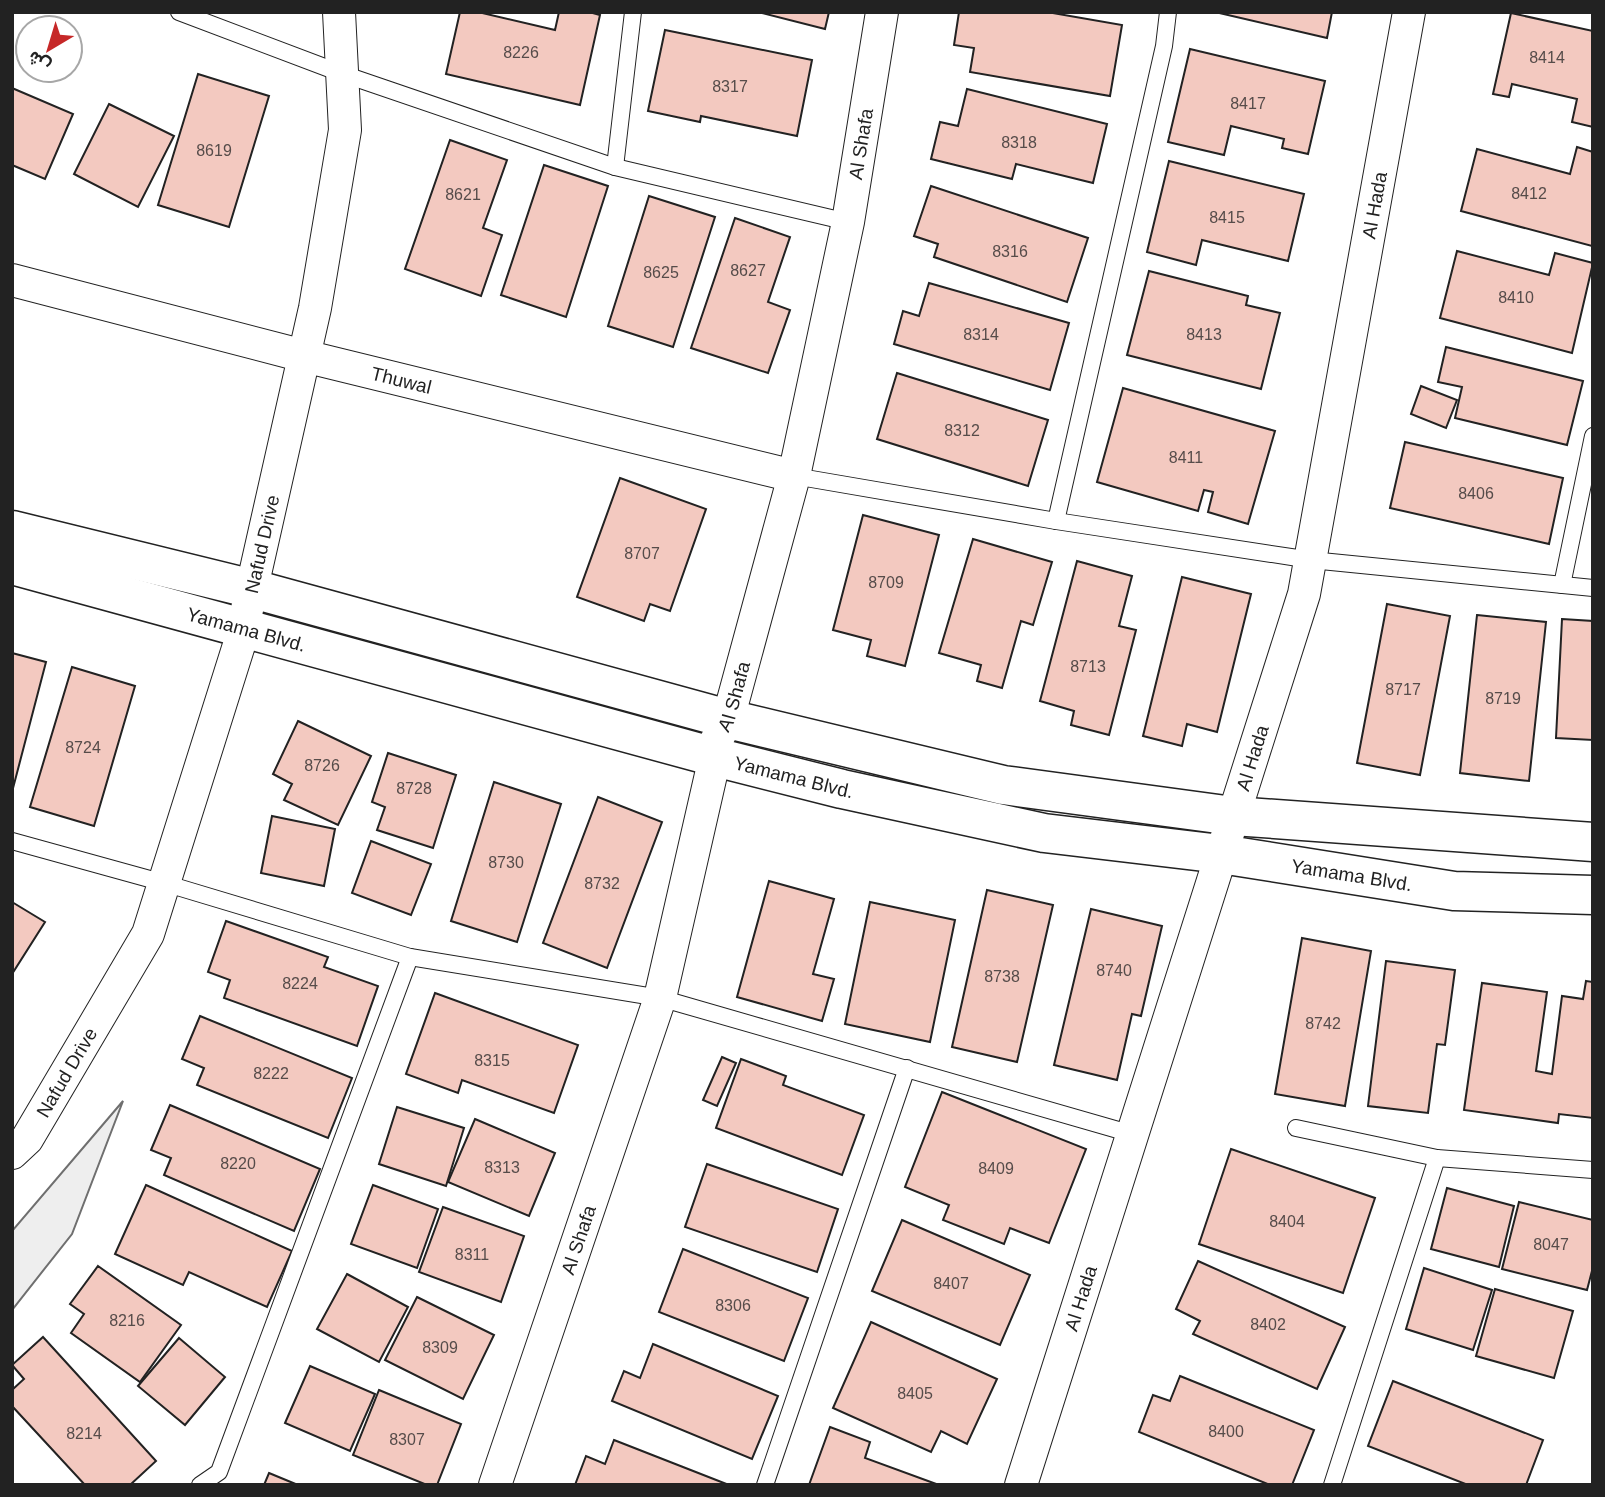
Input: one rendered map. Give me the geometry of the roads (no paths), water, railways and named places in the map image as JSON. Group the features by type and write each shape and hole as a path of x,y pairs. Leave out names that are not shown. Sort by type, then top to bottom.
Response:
{"main road":[{"name":"Yamama Blvd.","path":"12,530 253,589 728,719 1003,785 1233,816 1593,842"},
{"name":"Yamama Blvd.","path":"12,565 715,757 842,789 1044,833 1221,854 1454,891 1593,895"}],"street":[{"name":"Nafud Drive","path":"12,1153 27,1139 148,934 243,628 315,308 345,130 340,12"},
{"name":"Al Shafa","path":"495,1485 660,998 715,757 716,741 728,719 794,476 848,222 882,12"},
{"name":"Al Hada","path":"1021,1485 1304,594 1409,12"},
{"name":"Thuwal","path":"12,280 304,356 794,476"}],"lane":[{"path":"179,12 342,74 615,167 848,222"},
{"path":"615,167 634,12"},
{"path":"1056,520 1164,46 1168,12"},
{"path":"1562,585 1593,436"},
{"path":"794,476 1311,560 1593,588"},
{"path":"12,841 164,883 410,957 660,998 1132,1134"},
{"path":"200,1485 216,1478 410,957"},
{"path":"765,1485 907,1068"},
{"path":"1296,1128 1437,1158 1593,1171"},
{"path":"1332,1485 1437,1158"}]}
